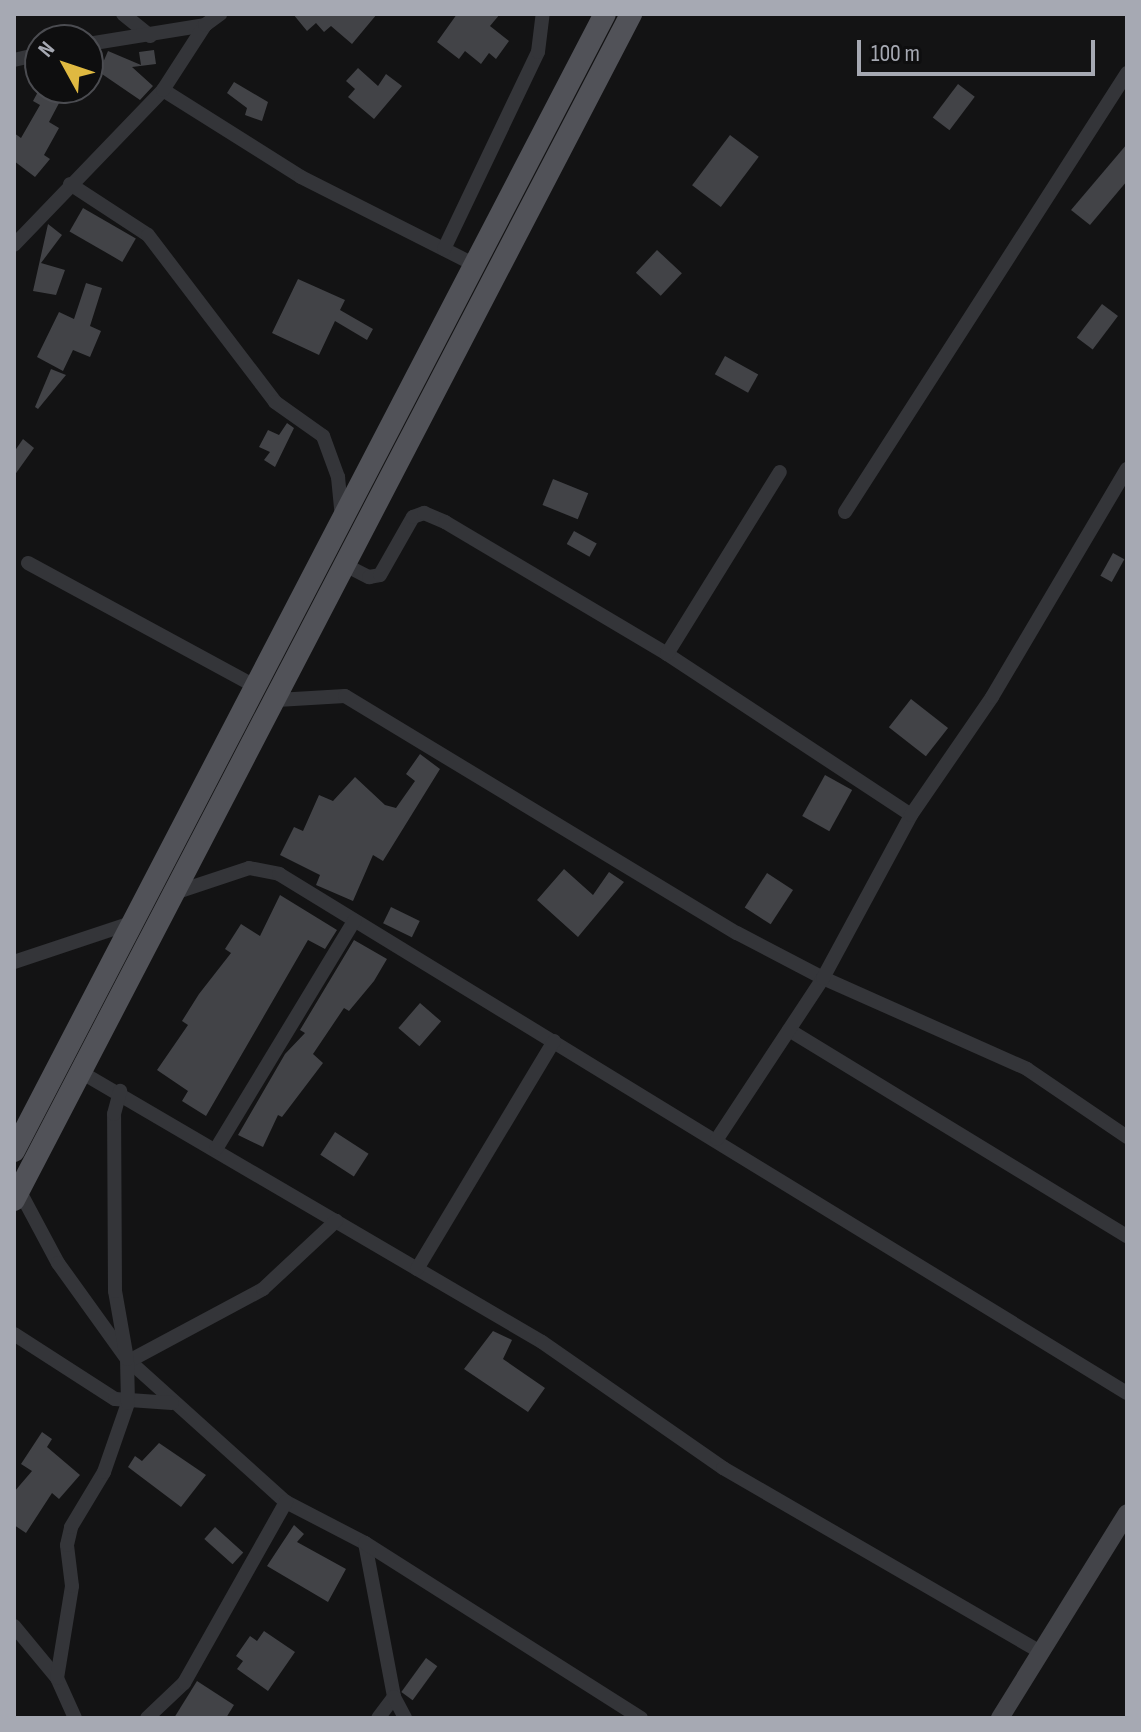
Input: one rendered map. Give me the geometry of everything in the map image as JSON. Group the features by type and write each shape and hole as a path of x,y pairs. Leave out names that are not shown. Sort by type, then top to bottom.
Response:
{"main road":[{"path":"17,1138 605,14"},
{"path":"16,1195 277,700 631,14"}],"street":[{"path":"123,14 150,36"},
{"path":"14,245 163,90 205,25 220,14"},
{"path":"444,249 538,52 543,14"},
{"path":"104,42 205,25"},
{"path":"845,512 1127,73"},
{"path":"163,90 301,177 475,265"},
{"path":"70,184 148,235 275,402 323,436 338,477 342,518"},
{"path":"717,1139 823,978 911,815 992,697 1127,469"},
{"path":"667,654 780,472"},
{"path":"345,565 369,577 380,575 413,517 424,513 667,654 911,815"},
{"path":"28,563 255,686"},
{"path":"277,700 345,696 737,933 823,978 1027,1069 1127,1137"},
{"path":"173,893 249,868 279,874 717,1139 1127,1393"},
{"path":"216,1149 354,921"},
{"path":"14,962 131,923"},
{"path":"789,1030 1127,1236"},
{"path":"417,1269 554,1041"},
{"path":"79,1071 120,1091 542,1342 723,1468 1041,1652"},
{"path":"57,1678 72,1586 67,1545 71,1527 104,1472 128,1403 128,1360 115,1291 114,1114 120,1091"},
{"path":"16,1195 58,1263 128,1360 172,1403 286,1502 365,1543 641,1718"},
{"path":"128,1360 263,1289 336,1221"},
{"path":"14,1334 105,1394 128,1403 172,1403"},
{"path":"147,1718 184,1683 286,1502"},
{"path":"1000,1718 1127,1513"},
{"path":"365,1543 394,1697 403,1718"},
{"path":"14,1626 57,1678 75,1718"},
{"path":"394,1697 381,1714 403,1718"}],"building":[{"path":"293,14 377,14 352,44 331,26 324,32 316,23 307,31"},
{"path":"457,14 500,14 490,26 509,41 496,59 489,53 481,64 465,51 459,59 437,42"},
{"path":"154,50 156,64 132,67 153,86 140,100 104,75 104,60 108,51 141,65 139,52"},
{"path":"358,68 378,86 386,74 402,86 374,119 348,97 355,89 346,81"},
{"path":"234,82 268,102 262,121 245,115 247,108 227,93"},
{"path":"958,84 975,97 949,130 933,118"},
{"path":"59,104 49,122 59,128 44,155 50,159 35,177 14,161 14,133 21,138 40,105"},
{"path":"730,135 759,157 721,207 692,185"},
{"path":"1127,144 1127,181 1090,225 1071,210"},
{"path":"83,208 136,238 122,262 70,231"},
{"path":"48,224 62,235 41,263 65,270 56,295 33,291"},
{"path":"657,250 682,273 661,296 636,273"},
{"path":"298,279 345,300 340,310 373,329 367,340 335,321 319,355 272,333"},
{"path":"86,283 102,288 90,326 101,331 90,357 73,350 63,371 37,357 59,312 74,319"},
{"path":"1102,304 1118,316 1093,350 1077,338"},
{"path":"725,356 758,374 748,393 715,374"},
{"path":"51,369 66,375 38,409 35,407"},
{"path":"287,423 294,428 275,467 264,460 270,452 259,447 268,430 279,435"},
{"path":"23,439 34,448 14,476 14,452"},
{"path":"553,479 588,493 578,519 543,505"},
{"path":"574,531 597,544 589,557 567,544"},
{"path":"1113,553 1124,559 1112,582 1100,576"},
{"path":"911,699 948,728 926,756 889,727"},
{"path":"420,754 440,769 383,861 373,855 353,901 316,885 320,875 280,855 294,827 303,831 319,795 333,801 355,777 385,805 396,808 415,781 406,774"},
{"path":"825,775 852,790 829,831 802,816"},
{"path":"564,869 593,895 609,872 624,882 578,937 537,900"},
{"path":"767,873 793,890 771,924 745,907"},
{"path":"280,895 337,930 325,949 308,940 206,1116 182,1101 188,1091 157,1070 188,1025 182,1021 199,994 231,953 225,949 241,924 260,936"},
{"path":"391,907 420,921 412,937 383,923"},
{"path":"354,940 387,959 374,981 349,1011 344,1008 313,1054 323,1063 282,1117 278,1115 263,1147 238,1135 285,1054 305,1033 300,1030"},
{"path":"420,1003 441,1021 419,1046 398,1028"},
{"path":"335,1132 369,1154 354,1176 320,1155"},
{"path":"493,1331 512,1340 503,1359 545,1388 528,1412 464,1369"},
{"path":"42,1432 52,1439 47,1447 80,1475 59,1499 52,1493 26,1533 14,1525 14,1492 32,1471 21,1464"},
{"path":"159,1443 206,1475 181,1507 128,1467 135,1456 142,1461"},
{"path":"294,1525 304,1534 297,1542 346,1569 328,1602 267,1566"},
{"path":"215,1527 243,1552 233,1564 204,1539"},
{"path":"264,1631 295,1652 268,1691 237,1669 243,1661 236,1656 250,1636 257,1641"},
{"path":"426,1658 437,1666 413,1700 401,1692"},
{"path":"197,1681 234,1705 226,1718 174,1718"}]}
